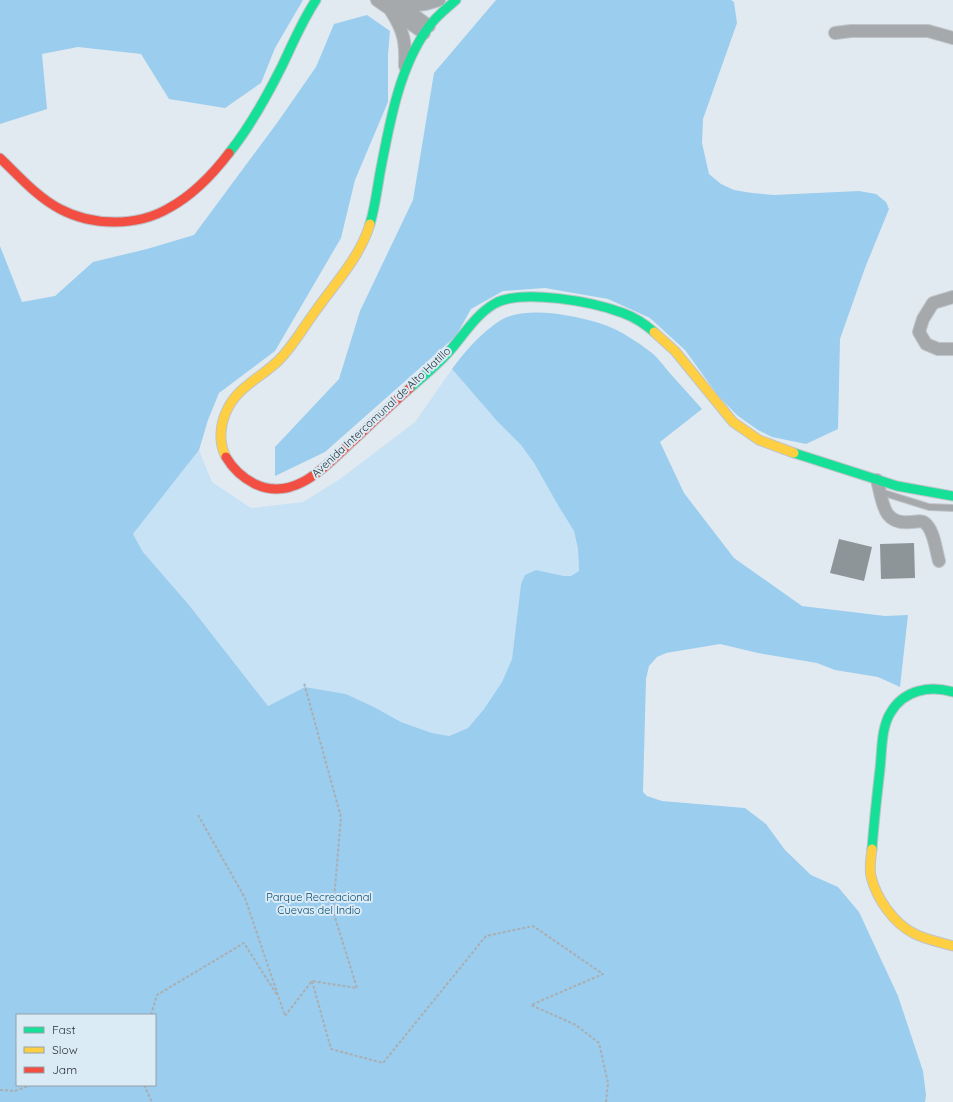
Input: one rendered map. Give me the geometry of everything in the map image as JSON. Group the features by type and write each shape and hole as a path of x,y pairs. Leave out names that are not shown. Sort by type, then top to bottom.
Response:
{"street":[{"path":"0,158 32,187 59,208 79,217 104,222 124,221 156,214 169,208 193,191 206,179 236,144 262,103 302,24 316,0"},
{"path":"377,0 394,5 418,5 439,0"},
{"name":"Avenida Intercomunal de Alto Hatillo","path":"456,0 441,12 426,30 405,72 389,128 370,223 362,246 289,348 268,370 242,389 232,401 226,412 222,423 221,434 223,451 229,463 242,476 254,484 268,488 290,487 305,482 325,466 446,355 470,325 490,307 509,298 526,296 592,304 623,313 641,322 670,346 733,422 750,435 774,446 877,480 897,486 953,496"},
{"path":"394,5 426,30"},
{"path":"394,5 403,33 406,52 405,72"},
{"path":"835,33 928,31 953,38"},
{"path":"953,297 934,303 923,319 919,332 926,344 938,349 953,349"},
{"path":"877,480 885,509 890,518 903,523 922,522 927,524 931,530 939,561"},
{"path":"953,692 945,688 935,688 916,692 898,702 887,719 883,738 870,864 871,874 879,895 890,912 904,927 913,934 953,946"}],"lane":[{"path":"881,492 930,507 953,508"}],"path":[{"path":"304,683 341,817 333,911 357,988 312,982"},
{"path":"198,815 245,898 285,1016 312,982"},
{"path":"312,982 331,1049 383,1063 486,936 533,926 603,974 531,1005 576,1025 600,1043 608,1083 606,1102"},
{"path":"151,1014 157,995 244,943 279,997"},
{"path":"0,1090 15,1090 28,1086"},
{"path":"144,1086 152,1102"}],"shaded area":[{"path":"452,369 497,421 521,445 534,463 574,531 578,549 579,571 571,576 564,576 536,570 521,584 512,659 502,682 484,709 468,728 448,736 432,733 401,722 346,694 305,687 268,706 189,605 143,552 133,534 199,450 212,482 251,508 303,502 340,479 415,422"}],"green space":[{"path":"0,0 303,0 275,48 261,83 225,108 169,99 141,54 78,47 42,54 47,109 0,124"},
{"path":"496,0 731,0 734,2 737,23 703,119 702,143 709,174 721,184 734,190 752,193 774,195 859,191 876,194 886,202 889,209 865,268 840,339 838,429 806,444 772,437 758,430 738,416 719,397 685,350 650,318 608,299 545,288 503,291 471,309 456,336 325,452 275,476 275,447 339,379 360,311 413,200 434,73"},
{"name":"Parque Recreacional Cuevas del Indio","path":"367,15 390,31 388,55 388,102 355,180 341,238 275,351 219,393 208,420 199,450 133,534 143,552 189,605 268,706 305,687 346,694 401,722 432,733 449,736 468,728 484,709 502,682 512,659 521,584 525,575 536,570 571,576 579,571 578,549 574,531 534,463 521,445 497,421 452,369 462,355 487,330 501,320 524,313 553,314 581,318 617,330 641,345 656,357 702,409 660,442 684,493 734,558 802,606 885,616 908,615 900,687 878,677 835,670 817,663 758,653 720,644 666,653 657,657 649,666 646,679 643,792 647,796 662,801 745,808 766,824 785,850 811,875 838,887 859,912 898,996 923,1071 926,1095 925,1102 0,1102 0,246 22,302 55,296 93,262 147,249 194,235 277,123 316,67 334,24"}],"building":[{"path":"839,539 872,547 864,581 830,573"},
{"path":"914,543 915,578 881,579 880,544"}],"traffic: fast":[{"path":"229,153 244,133 264,100 302,24 316,0"},
{"path":"370,224 375,205 391,117 402,79 418,44 428,28 437,17 456,0"},
{"path":"410,388 442,359 480,315 494,304 506,299 539,297 577,301 627,315 647,326 654,332"},
{"path":"794,453 897,486 953,496"},
{"path":"872,849 882,739 885,725 891,712 903,699 918,691 935,689 953,692"}],"traffic: slow":[{"path":"226,457 223,451 221,432 223,420 228,408 244,388 279,360 289,348 354,258 366,236 370,224"},
{"path":"654,332 675,351 733,422 759,440 794,453"},
{"path":"872,849 870,862 871,876 877,893 887,910 907,930 929,939 953,946"}],"traffic: jam":[{"path":"0,158 36,192 60,209 86,219 114,222 143,219 178,203 202,184 229,153"},
{"path":"226,457 239,473 255,484 270,489 284,489 297,485 333,460 410,388"}]}
